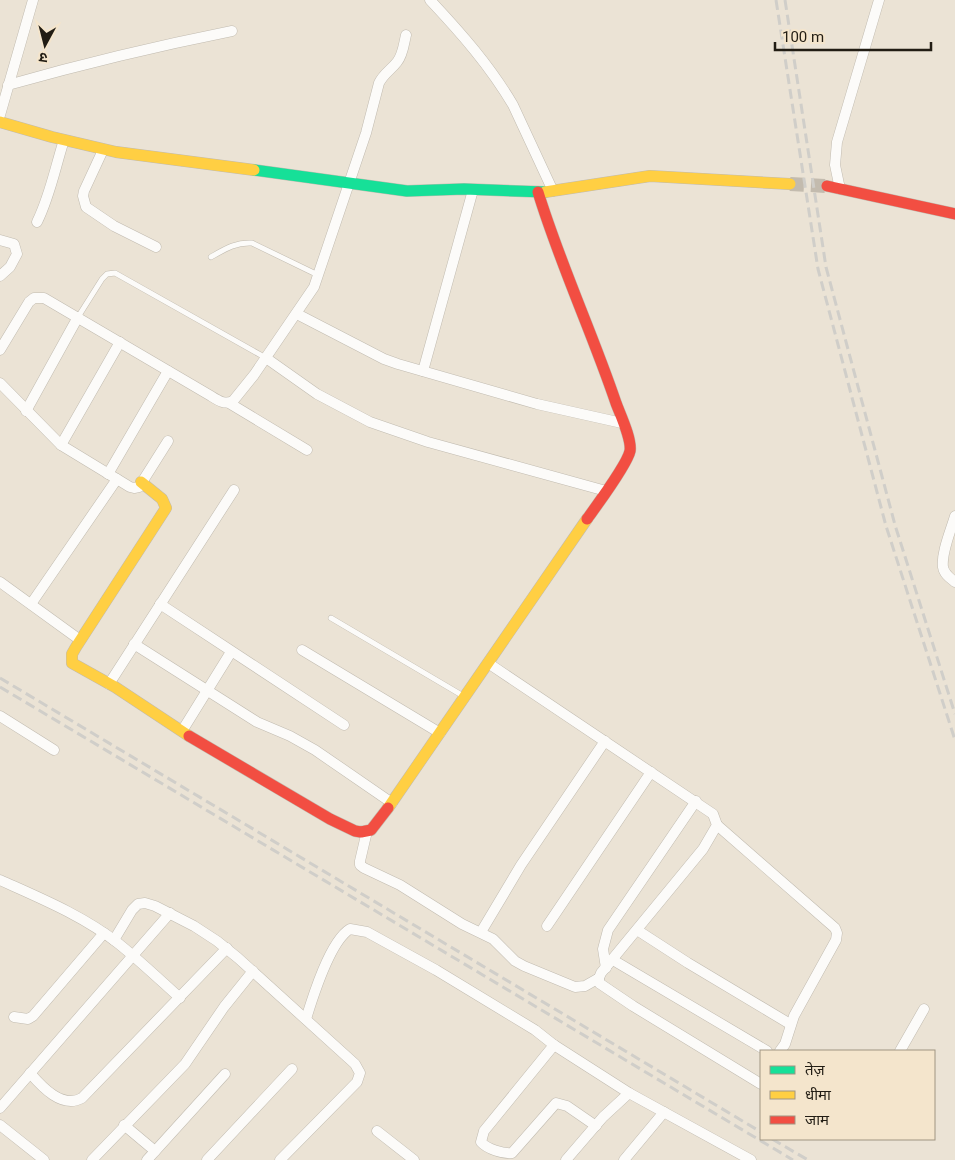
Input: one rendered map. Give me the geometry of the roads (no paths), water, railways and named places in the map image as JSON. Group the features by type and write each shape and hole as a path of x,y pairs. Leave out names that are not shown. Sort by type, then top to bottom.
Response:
{"street":[{"path":"0,114 33,0"},
{"path":"430,0 482,57 506,92 553,191"},
{"path":"840,190 835,165 837,142 879,0"},
{"path":"8,86 154,47 232,31"},
{"path":"229,403 237,398 314,287 366,133 379,83 382,76 398,62 406,35"},
{"path":"0,122 103,150 225,168 418,192 473,190 553,191 650,176 790,184"},
{"path":"37,222 50,190 64,140"},
{"path":"103,150 84,191 86,207 114,226 156,247"},
{"path":"827,186 955,214"},
{"path":"423,371 473,190"},
{"path":"142,482 162,499 166,508 80,640 72,654 72,663 109,684 182,731 330,818 355,831 367,831 378,823 466,697 606,491 623,465 630,450 591,336 549,228 538,192"},
{"path":"0,240 14,244 17,254 10,267 0,276"},
{"path":"0,350 29,302 34,298 44,298 223,403 229,403 308,450"},
{"path":"297,314 384,359 537,404 622,423"},
{"path":"26,411 78,317"},
{"path":"61,446 120,342"},
{"path":"266,358 317,394 370,422 428,442 606,491"},
{"path":"31,604 113,477 168,371"},
{"path":"2,388 61,446 134,488 142,482 168,441"},
{"path":"109,684 234,490"},
{"path":"955,516 944,555 943,567 948,577 955,582"},
{"path":"0,582 80,640"},
{"path":"160,604 344,724"},
{"path":"134,644 257,722 290,736 303,744 392,803"},
{"path":"302,650 440,733"},
{"path":"182,731 231,652"},
{"path":"488,664 713,814 717,825 835,928 837,933 836,940 790,1024 785,1044 781,1050"},
{"path":"0,716 54,750"},
{"path":"480,932 522,865 605,741"},
{"path":"547,926 651,772"},
{"path":"696,802 608,930 602,949 609,964 678,1000 765,1050"},
{"path":"367,831 361,852 360,865 400,885 462,924 498,942 515,961 567,985 581,987 599,978 702,849 717,825"},
{"path":"0,880 39,897 104,933 180,998"},
{"path":"114,940 132,910 138,904 145,903 170,913 227,948 355,1064 360,1073 359,1078 280,1160"},
{"path":"0,1108 170,913"},
{"path":"306,1019 314,992 337,942 350,929 367,932 444,975 535,1030 629,1093 750,1160"},
{"path":"638,930 688,963 790,1024"},
{"path":"14,1017 28,1019 33,1016 104,933"},
{"path":"30,1073 48,1092 70,1101 82,1098 227,948"},
{"path":"92,1160 185,1064 224,1007 253,971"},
{"path":"599,978 599,983 633,1006 760,1080"},
{"path":"901,1050 924,1009"},
{"path":"554,1044 484,1131 481,1142 506,1154 512,1153 556,1103 567,1106 596,1126"},
{"path":"207,1160 292,1069"},
{"path":"147,1160 225,1074"},
{"path":"566,1160 629,1093"},
{"path":"624,1160 664,1112"},
{"path":"0,1125 44,1160"},
{"path":"124,1125 155,1151"},
{"path":"377,1131 414,1160"}],"lane":[{"path":"211,257 234,244 252,243 318,276"},
{"path":"78,317 106,274 115,273 266,358"},
{"path":"331,618 466,697"}],"tunnel":[{"path":"790,184 827,186"}],"railway":[{"path":"776,0 818,269 886,526 955,740"},
{"path":"785,0 826,267 895,525 955,714"},
{"path":"0,678 760,1131"},
{"path":"0,687 793,1160"},
{"path":"774,1140 808,1160"}]}
